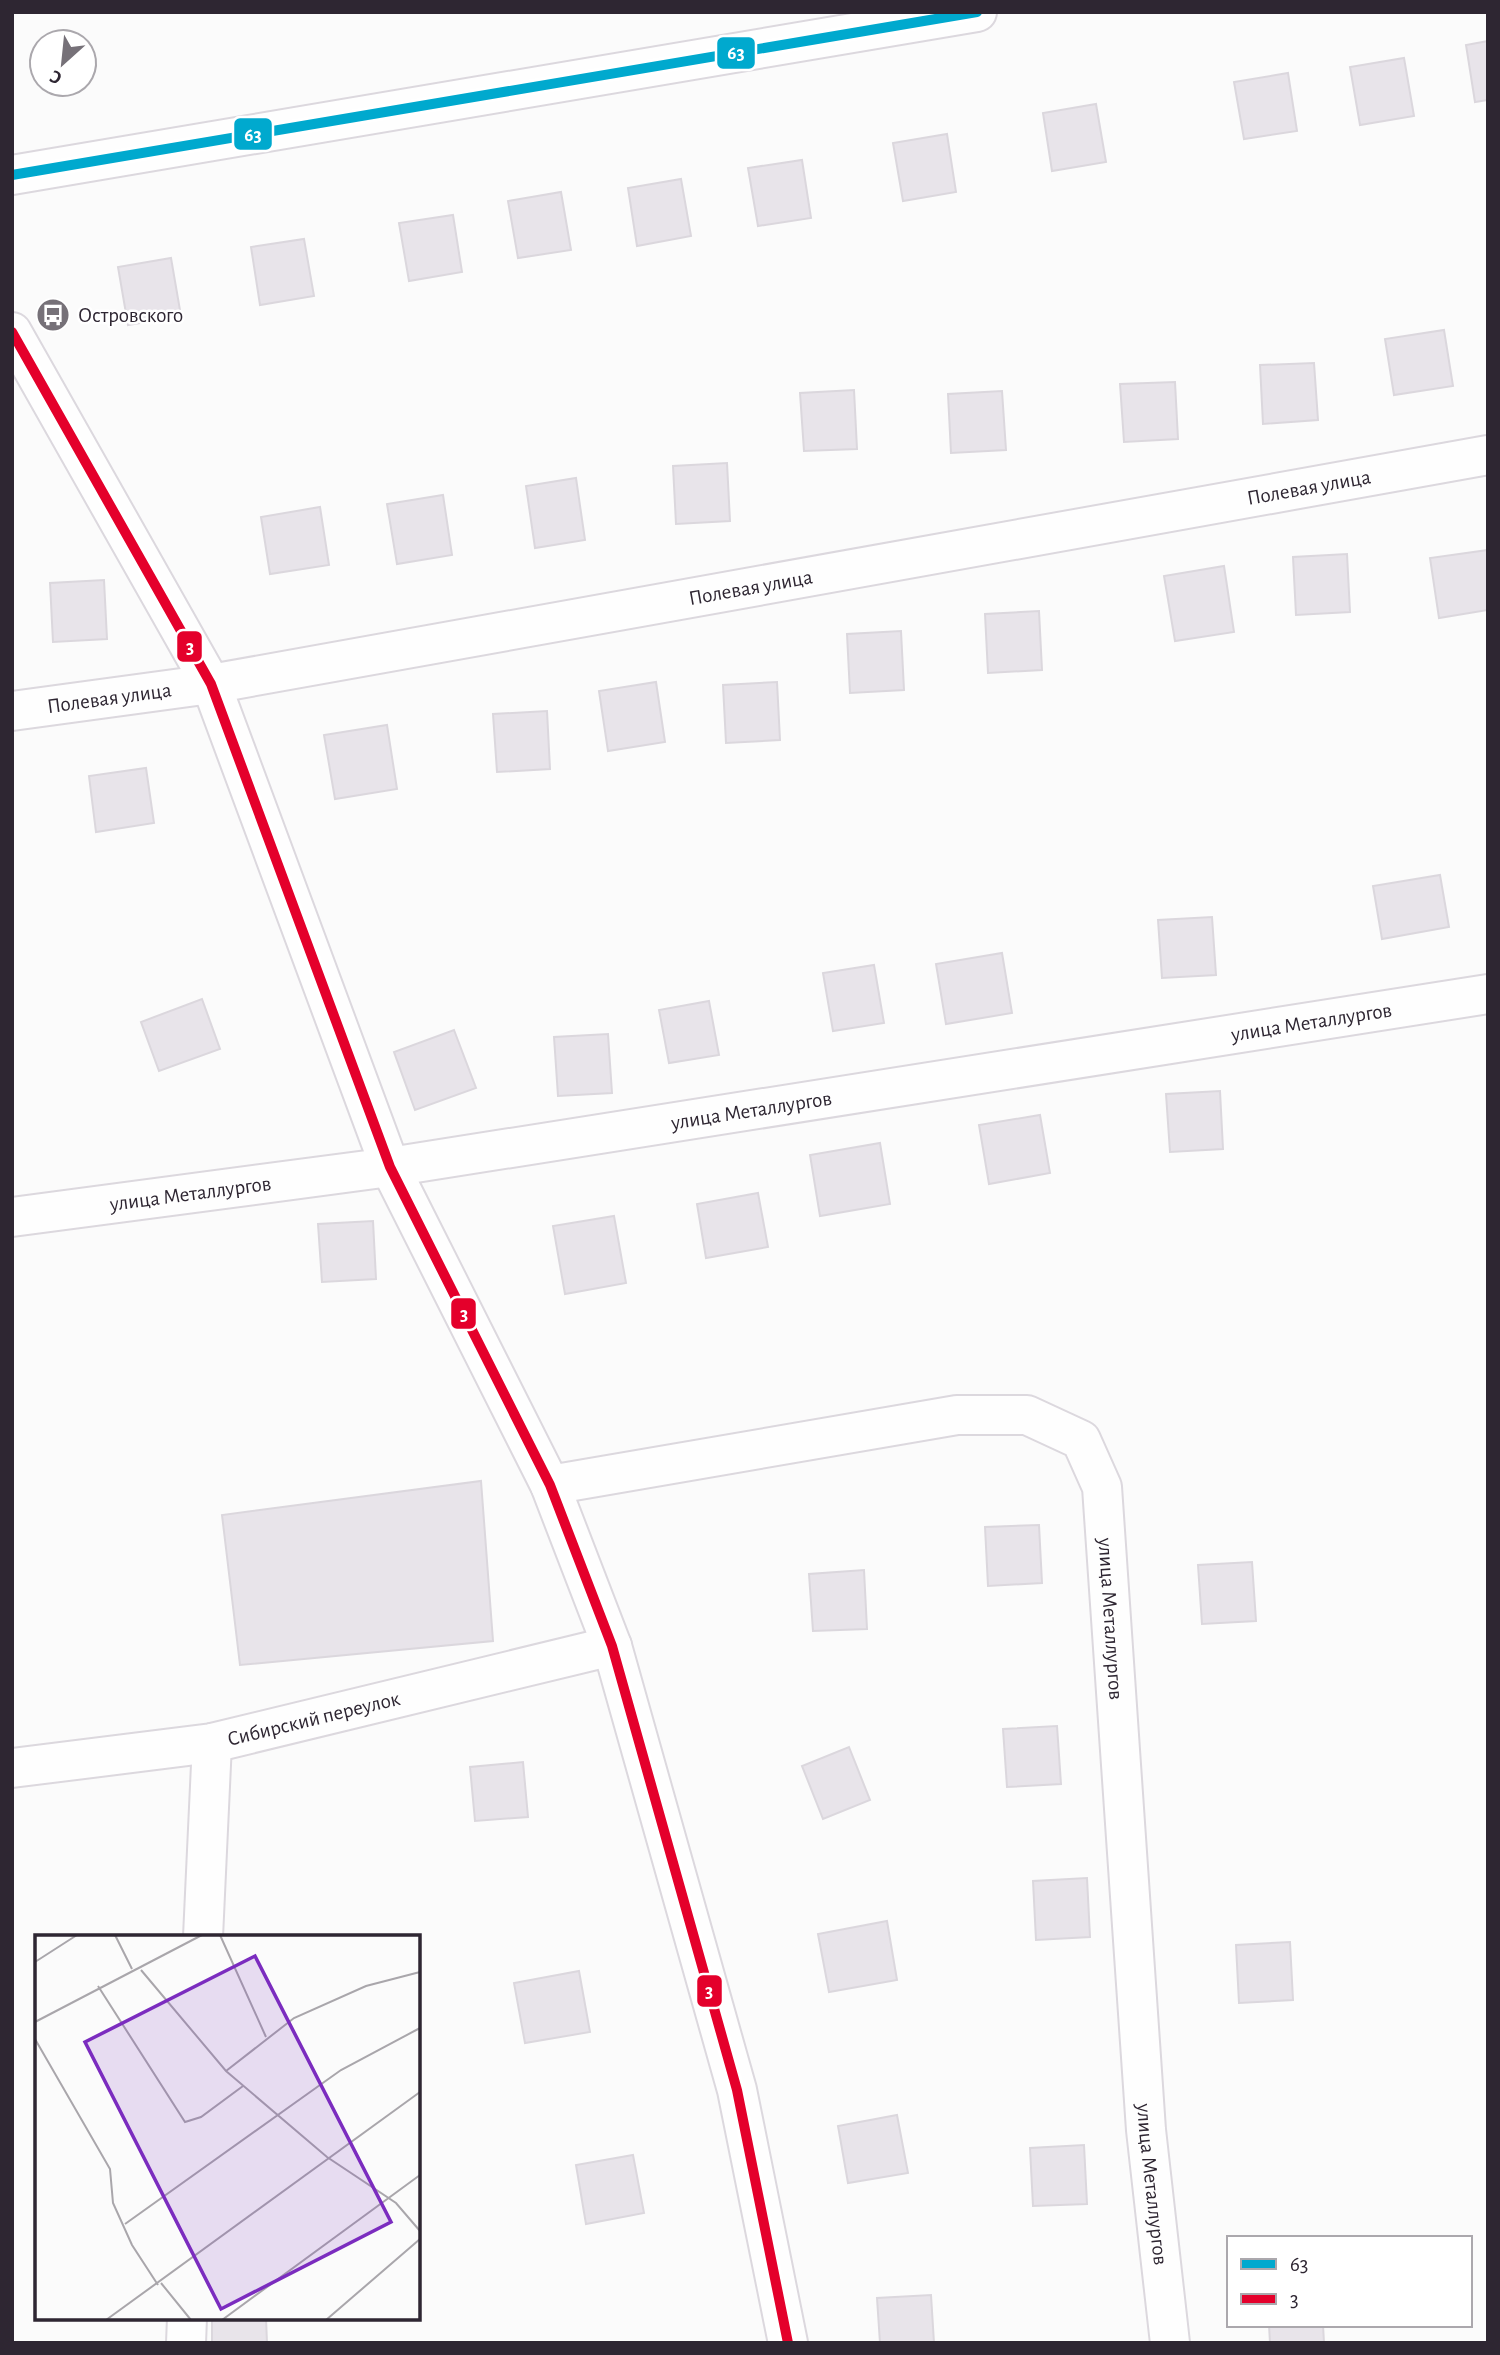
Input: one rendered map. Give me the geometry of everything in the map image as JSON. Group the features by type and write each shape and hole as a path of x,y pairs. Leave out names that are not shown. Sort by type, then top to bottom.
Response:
{"street":[{"path":"12,176 977,12"},
{"path":"12,332 211,684 390,1167 550,1485 612,1646 737,2090 788,2343"},
{"name":"Полевая улица","path":"12,711 211,684 1488,455"},
{"name":"улица Металлургов","path":"12,1217 390,1167 1488,994"},
{"name":"улица Металлургов","path":"550,1485 957,1415 1027,1415 1081,1440 1102,1487 1146,2130 1170,2343"},
{"name":"Сибирский переулок","path":"12,1768 212,1743 612,1646"},
{"path":"204,1935 212,1743"},
{"path":"186,2343 187,2320"}],"building":[{"path":"1488,41 1488,100 1475,102 1466,45"},
{"path":"1404,58 1414,116 1360,125 1350,67"},
{"path":"1288,73 1297,131 1244,139 1234,82"},
{"path":"1096,104 1106,162 1052,171 1043,113"},
{"path":"947,134 956,192 903,201 893,143"},
{"path":"802,160 811,218 758,226 748,168"},
{"path":"681,179 691,236 637,246 628,188"},
{"path":"561,192 571,250 518,258 508,201"},
{"path":"453,215 462,272 409,281 399,223"},
{"path":"304,239 314,296 260,305 251,247"},
{"path":"171,258 181,316 128,325 118,267"},
{"path":"1444,330 1453,386 1394,395 1385,339"},
{"path":"1314,363 1318,420 1263,424 1260,365"},
{"path":"1175,382 1178,439 1124,442 1120,384"},
{"path":"854,390 857,449 804,451 800,393"},
{"path":"1002,391 1006,450 951,453 948,394"},
{"path":"727,463 730,521 676,524 673,466"},
{"path":"576,478 585,540 535,548 526,486"},
{"path":"443,495 452,555 397,564 387,504"},
{"path":"320,507 329,565 270,574 261,517"},
{"path":"1488,550 1488,610 1439,618 1430,558"},
{"path":"1347,554 1350,612 1296,615 1293,557"},
{"path":"1224,566 1234,632 1175,641 1164,576"},
{"path":"104,580 107,639 53,642 50,583"},
{"path":"1039,611 1042,670 988,673 985,614"},
{"path":"901,631 904,690 850,693 847,634"},
{"path":"656,682 665,742 608,751 599,691"},
{"path":"777,682 780,740 726,743 723,685"},
{"path":"547,711 550,769 497,772 493,714"},
{"path":"387,725 397,789 335,799 324,735"},
{"path":"146,768 154,823 96,832 89,776"},
{"path":"1440,875 1449,927 1382,939 1373,886"},
{"path":"1212,917 1216,975 1162,978 1158,920"},
{"path":"1002,953 1012,1013 946,1024 936,964"},
{"path":"874,965 884,1023 833,1031 823,973"},
{"path":"202,999 220,1049 159,1071 141,1022"},
{"path":"709,1001 719,1055 669,1063 659,1010"},
{"path":"454,1030 476,1088 415,1110 394,1052"},
{"path":"608,1034 612,1093 558,1096 554,1037"},
{"path":"1220,1091 1223,1149 1170,1152 1166,1094"},
{"path":"1040,1115 1050,1173 989,1184 979,1125"},
{"path":"880,1143 890,1204 820,1216 810,1155"},
{"path":"758,1193 768,1247 706,1258 697,1204"},
{"path":"614,1216 626,1283 565,1294 553,1226"},
{"path":"373,1221 376,1279 322,1282 318,1224"},
{"path":"481,1481 493,1641 240,1665 222,1515"},
{"path":"1039,1525 1042,1583 988,1586 985,1527"},
{"path":"1252,1562 1256,1621 1202,1624 1198,1565"},
{"path":"864,1570 867,1629 813,1631 809,1574"},
{"path":"1057,1726 1061,1784 1007,1787 1003,1729"},
{"path":"849,1747 870,1800 823,1819 802,1766"},
{"path":"523,1762 528,1817 475,1821 470,1767"},
{"path":"1087,1878 1090,1937 1036,1940 1033,1881"},
{"path":"887,1921 897,1980 829,1992 818,1934"},
{"path":"1290,1942 1293,2000 1239,2003 1236,1945"},
{"path":"579,1971 590,2032 525,2043 514,1983"},
{"path":"897,2115 908,2173 848,2183 838,2126"},
{"path":"1084,2145 1087,2204 1033,2206 1030,2148"},
{"path":"633,2155 644,2213 586,2224 576,2165"},
{"path":"931,2295 934,2343 880,2343 877,2298"},
{"path":"212,2320 266,2320 267,2343 212,2343"},
{"path":"1269,2327 1323,2327 1324,2343 1270,2343"}],"transit line":[{"name":"63","path":"12,175 977,12"},
{"name":"3","path":"12,332 211,684 390,1167 550,1485 612,1646 737,2090 788,2343"}],"place":[{"name":"Островского","path":"53,315"}]}
